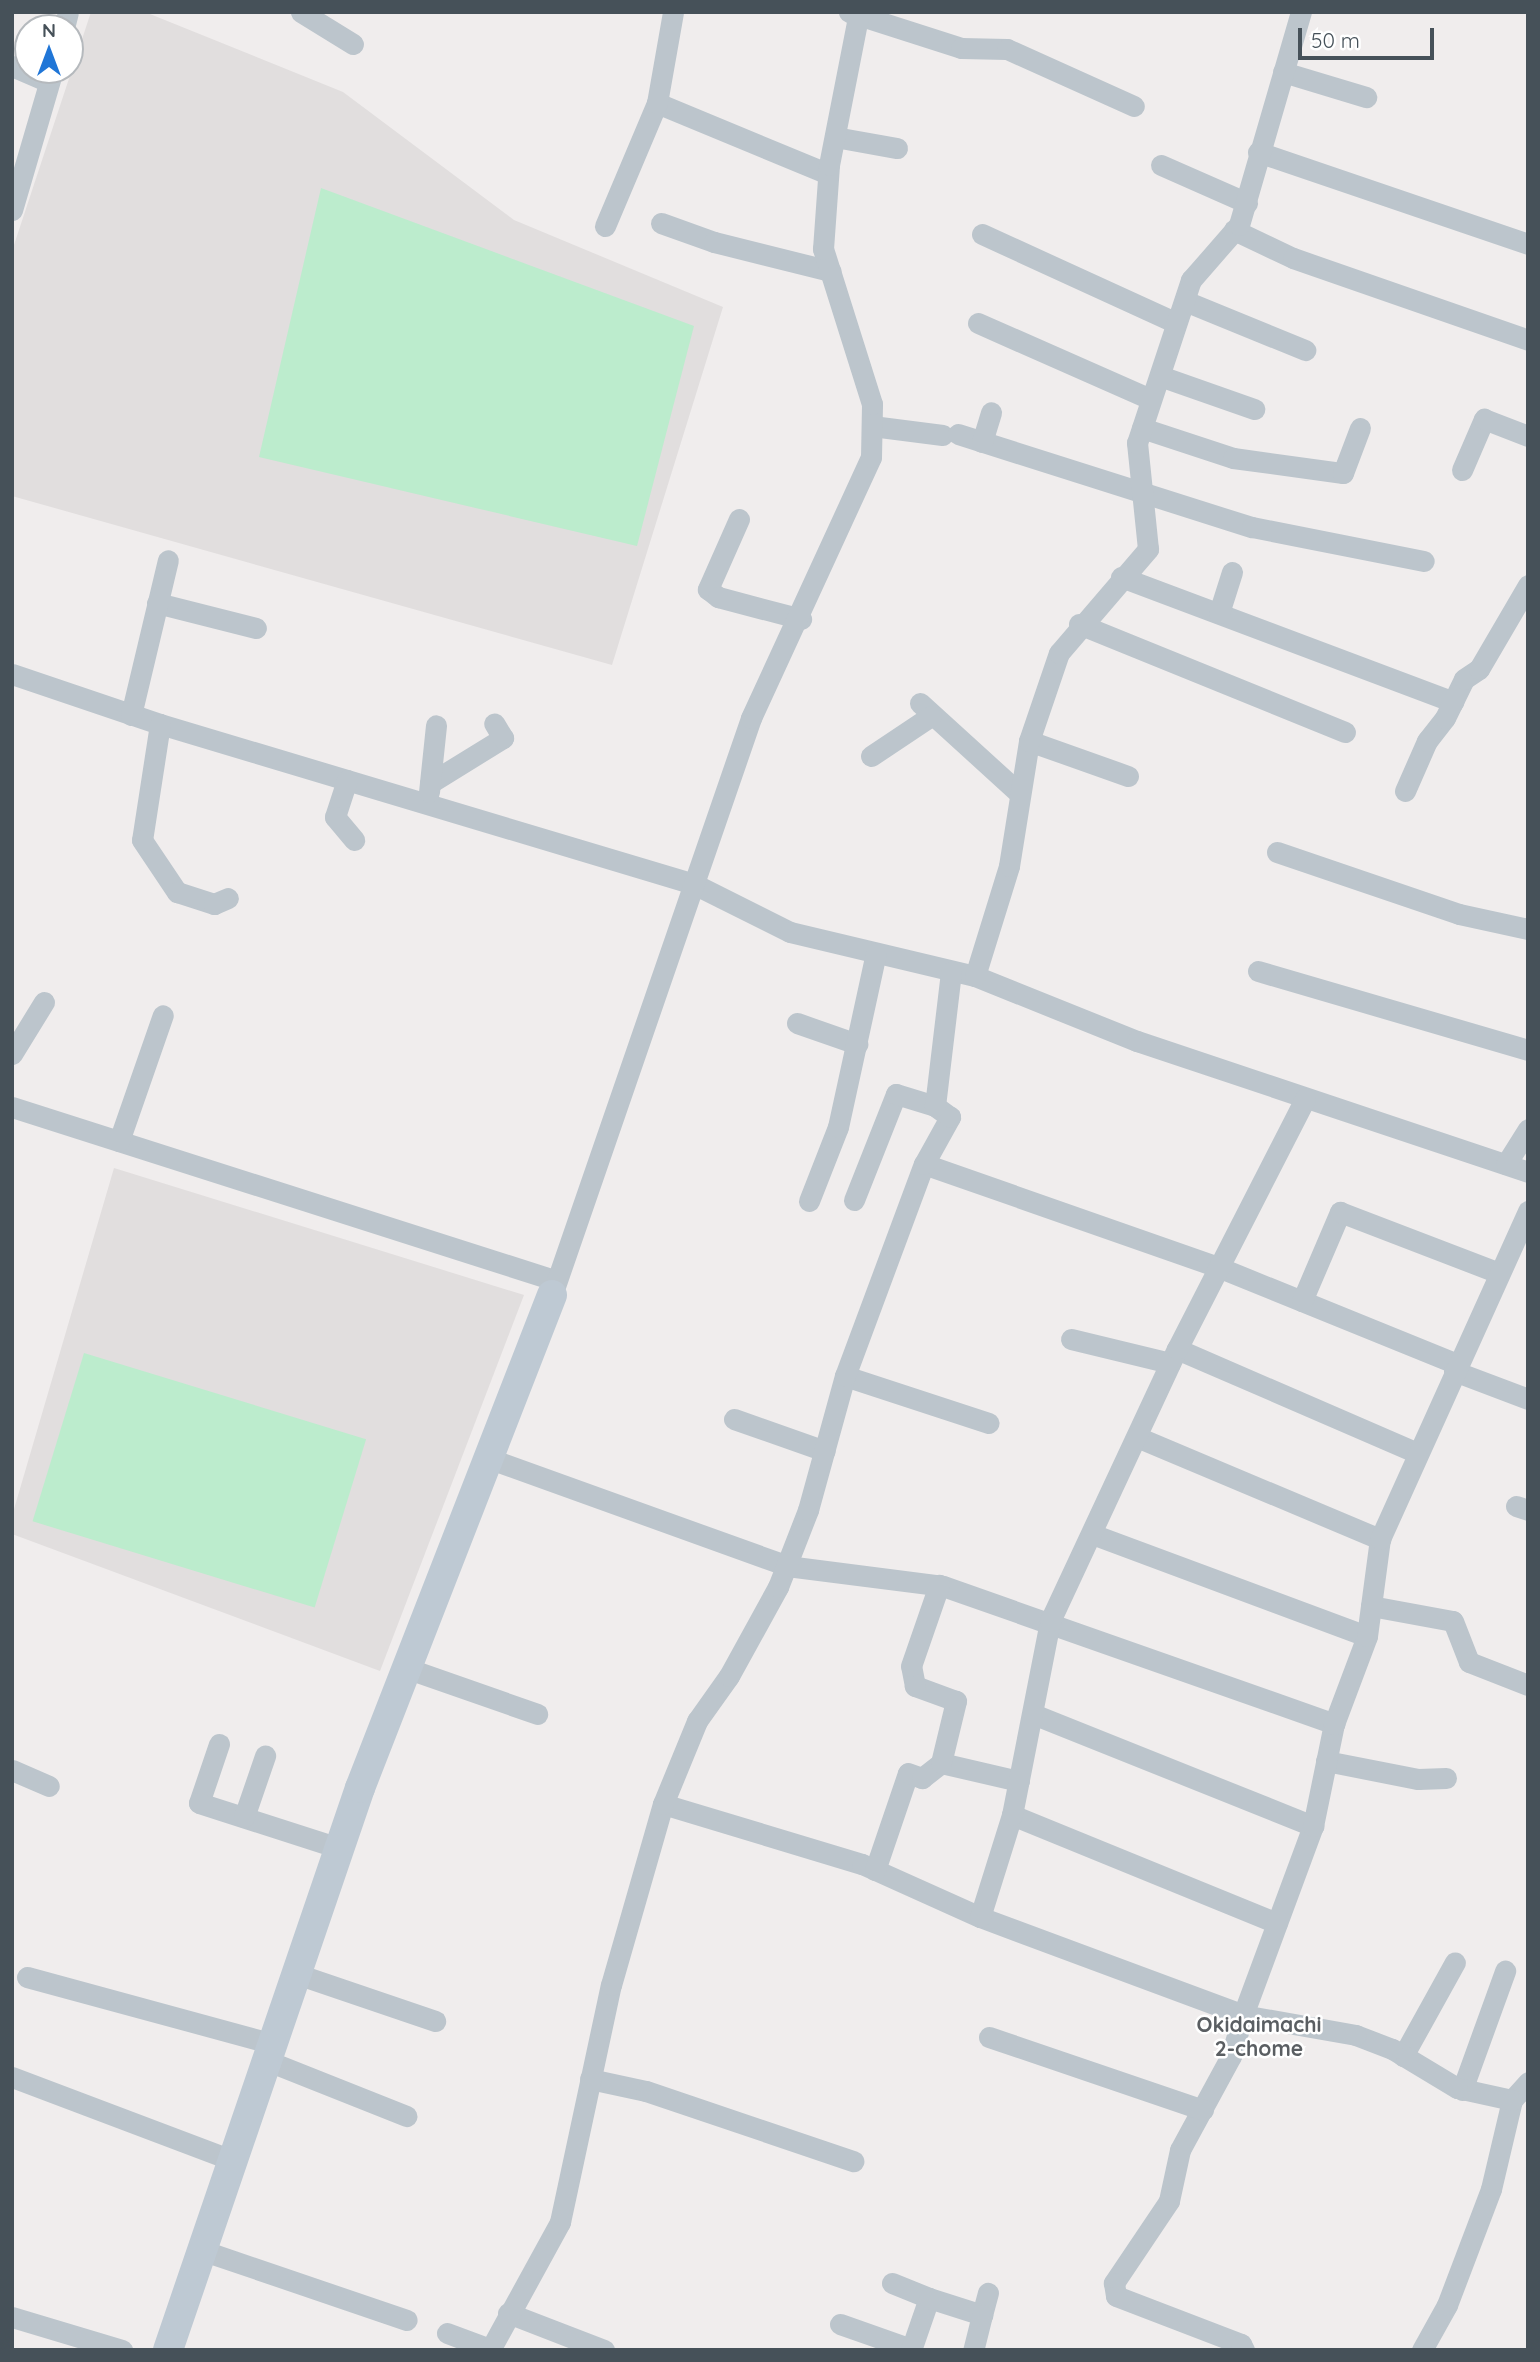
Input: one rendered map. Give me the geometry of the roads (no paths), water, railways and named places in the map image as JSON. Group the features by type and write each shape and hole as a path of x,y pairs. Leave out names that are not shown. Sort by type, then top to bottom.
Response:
{"street":[{"path":"301,12 353,44"},
{"path":"605,226 657,103 673,12"},
{"path":"975,976 1009,866 1029,741 1059,653 1079,624 1148,549 1145,496 1136,461 1150,399 1191,280 1234,230 1247,203 1258,152 1301,12"},
{"path":"168,2350 339,1849 485,1457 553,1288 751,719 801,620 872,457 872,404 822,249 828,173 855,13 961,48 1007,49 1134,106"},
{"path":"1283,72 1366,97"},
{"path":"12,210 21,150 48,84"},
{"path":"657,103 828,173"},
{"path":"835,137 897,148"},
{"path":"1258,152 1528,244"},
{"path":"1161,165 1247,203"},
{"path":"661,223 714,242 830,271"},
{"path":"1234,230 1293,258 1528,340"},
{"path":"982,234 1176,323"},
{"path":"1185,301 1305,350"},
{"path":"978,323 1150,399"},
{"path":"1160,376 1254,409"},
{"path":"982,442 991,412"},
{"path":"1462,470 1483,419 1528,436"},
{"path":"872,426 950,434 1252,527 1424,561"},
{"path":"1142,428 1233,458 1343,473 1360,428"},
{"path":"739,519 708,589 718,597 801,620"},
{"path":"131,715 168,559"},
{"path":"1219,613 1232,572"},
{"path":"1121,577 1453,702"},
{"path":"1404,778 1453,702 1464,679 1479,668 1528,585"},
{"path":"157,603 256,628"},
{"path":"1079,624 1345,732"},
{"path":"12,674 160,724 694,884 790,932 975,976 1136,1041 1528,1172"},
{"path":"871,756 926,710 1019,793"},
{"path":"430,783 503,738 494,723"},
{"path":"160,724 142,840 177,892 214,904 228,898"},
{"path":"427,805 436,725"},
{"path":"1029,741 1128,776"},
{"path":"346,780 335,817 354,840"},
{"path":"1277,852 1459,914 1528,929"},
{"path":"809,1201 838,1127 876,953"},
{"path":"1258,971 1528,1050"},
{"path":"935,1106 951,972"},
{"path":"12,1054 44,1002"},
{"path":"119,1141 163,1015"},
{"path":"797,1024 857,1044"},
{"path":"447,2333 490,2349 560,2222 627,1924 663,1804 697,1721 750,1640 787,1566 825,1451 845,1376 924,1164 950,1117 935,1106 896,1094 853,1200"},
{"path":"980,1917 1012,1815 1050,1620 1173,1356 1305,1099"},
{"path":"12,1107 553,1288"},
{"path":"1506,1164 1528,1129"},
{"path":"924,1164 1218,1267 1528,1399"},
{"path":"1244,2350 1241,2344 1116,2296 1114,2283 1168,2201 1180,2150 1231,2056 1243,2015 1313,1826 1334,1724 1367,1636 1380,1539 1416,1452 1528,1210"},
{"path":"1302,1301 1340,1212 1499,1273"},
{"path":"1071,1339 1173,1356 1416,1452"},
{"path":"845,1376 989,1423"},
{"path":"734,1419 825,1451"},
{"path":"1137,1437 1380,1539"},
{"path":"485,1457 787,1566 939,1585 1050,1620 1334,1724"},
{"path":"1092,1534 1367,1636"},
{"path":"876,1870 908,1773 922,1778 942,1763 956,1701 915,1686 911,1666 939,1585"},
{"path":"1371,1606 1453,1621 1469,1662 1528,1685"},
{"path":"406,1668 537,1714"},
{"path":"1033,1714 1313,1826"},
{"path":"219,1744 199,1803 339,1849"},
{"path":"244,1818 265,1756"},
{"path":"1326,1760 1418,1779 1446,1778"},
{"path":"942,1763 1019,1781"},
{"path":"12,1770 49,1786"},
{"path":"663,1804 876,1870 980,1917 1243,2015 1356,2035 1403,2056 1462,2090 1511,2100"},
{"path":"1012,1815 1277,1923"},
{"path":"1403,2056 1455,1962"},
{"path":"1462,2090 1505,1971"},
{"path":"297,1974 435,2021"},
{"path":"27,1977 271,2053 406,2116"},
{"path":"989,2037 1203,2110"},
{"path":"12,2077 234,2161"},
{"path":"590,2079 646,2091 853,2161"},
{"path":"1422,2350 1447,2305 1491,2189 1511,2100 1528,2082"},
{"path":"204,2251 407,2320"},
{"path":"892,2283 982,2315"},
{"path":"973,2350 988,2293"},
{"path":"840,2324 911,2349 929,2298"},
{"path":"508,2313 604,2350"},
{"path":"12,2317 122,2350"}],"district":[{"name":"Okidaimachi 2-chome","path":"1259,2036"}]}
